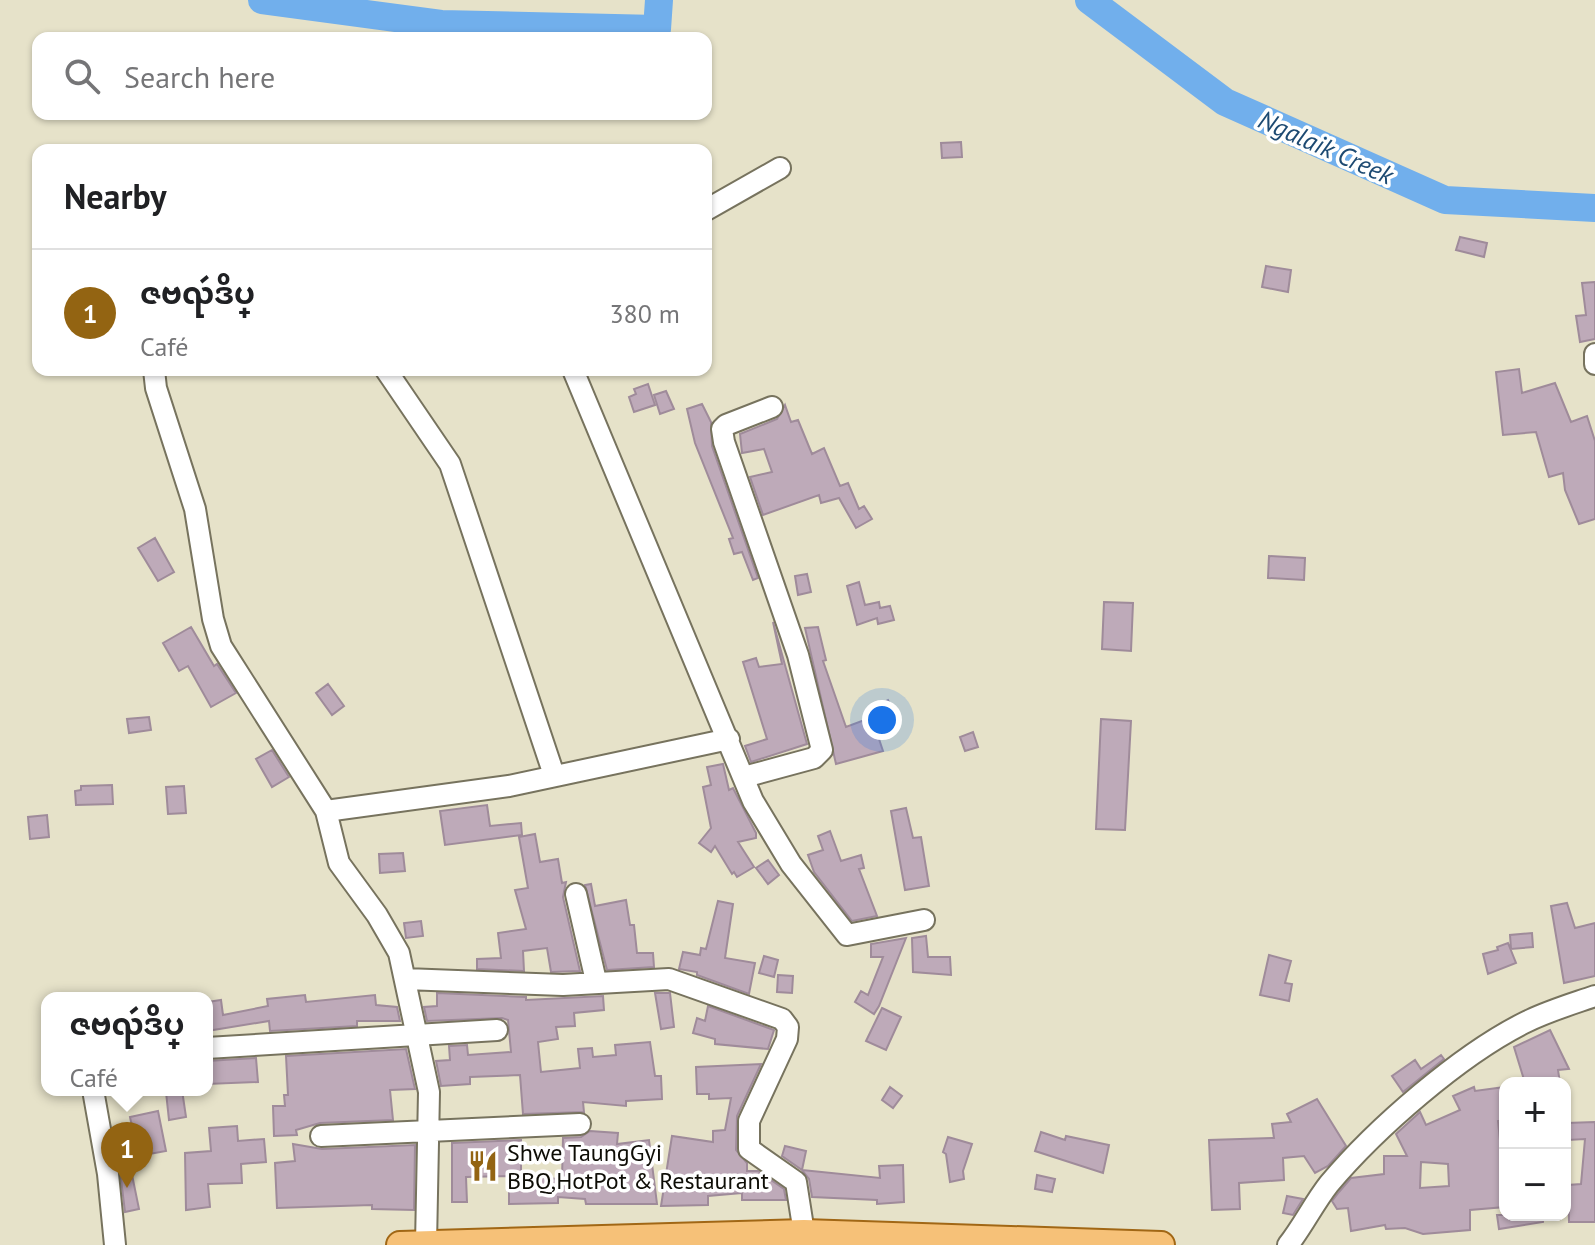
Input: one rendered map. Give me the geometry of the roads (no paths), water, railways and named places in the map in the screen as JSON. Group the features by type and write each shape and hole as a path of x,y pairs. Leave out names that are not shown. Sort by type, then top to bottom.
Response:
{"main road":[{"path":"400,1245 774,1239 804,1233 897,1240 1161,1245"}],"street":[{"path":"712,207 780,168"},
{"path":"1595,354 1595,364"},
{"path":"155,376 195,509 213,619 221,646 326,811 339,863 377,915 399,953 429,1092 431,1130 426,1244"},
{"path":"390,376 450,464 554,775"},
{"path":"576,376 604,437 655,570 753,801 791,864 847,935 924,920"},
{"path":"744,777 814,758 822,750 798,655 722,429 772,407"},
{"path":"326,811 509,786 729,739"},
{"path":"576,894 596,981"},
{"path":"405,979 563,985 596,981 615,985 642,979 669,979 782,1019 788,1027 787,1039 749,1121 747,1135 749,1149 796,1182 804,1233"},
{"path":"1288,1245 1309,1219 1327,1187 1367,1144 1424,1094 1508,1032 1545,1013 1595,996"},
{"path":"213,1048 497,1030"},
{"path":"94,1096 108,1174 115,1245"},
{"path":"321,1136 580,1124"}],"waterway":[{"name":"Ngalaik Creek","path":"262,0 441,24 657,29 659,0"},
{"name":"Ngalaik Creek","path":"1089,0 1225,102 1445,200 1595,208"}],"place":[{"name":"Shwe TaungGyi BBQ,HotPot & Restaurant","path":"483,1166"},
{"name":"ဇဗၺဴဒိပ္","path":"127,1188"}]}
